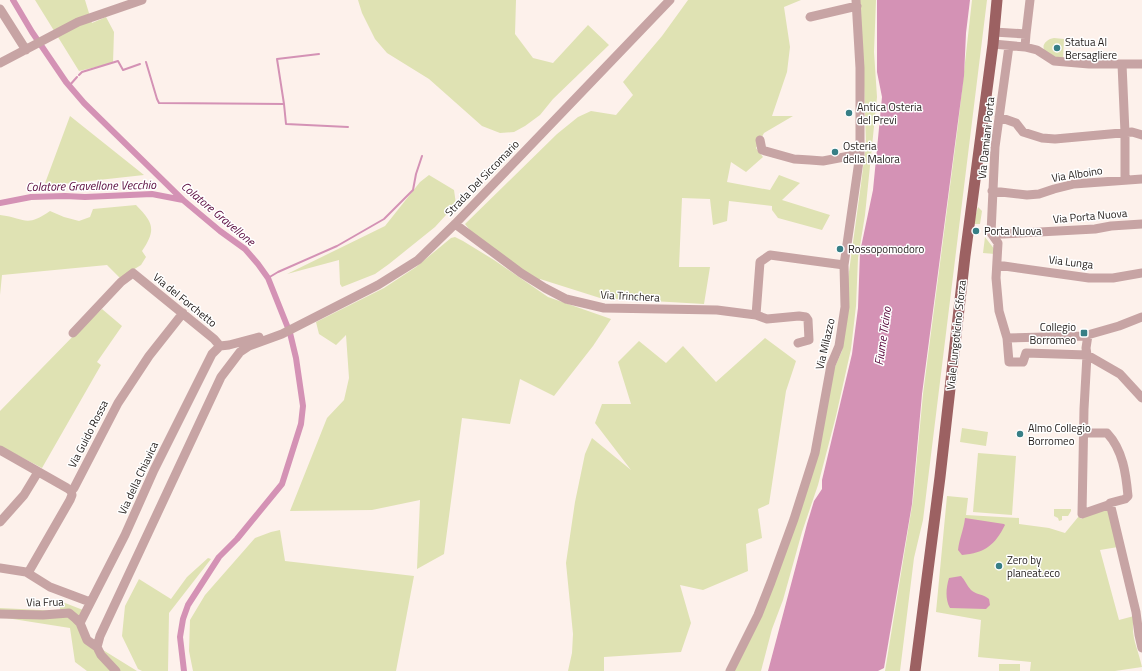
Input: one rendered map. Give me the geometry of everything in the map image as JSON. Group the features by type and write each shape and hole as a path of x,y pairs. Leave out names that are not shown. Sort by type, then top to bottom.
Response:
{"main road":[{"name":"Viale Lungoticino Sforza","path":"915,671 940,477 964,256 993,44 997,0"}],"street":[{"path":"0,63 78,22 142,0"},
{"name":"Strada Del Siccomario","path":"282,334 378,285 418,260 455,224 670,0"},
{"path":"1025,47 1030,0"},
{"name":"Via Milazzo","path":"730,671 758,615 772,582 815,453 831,365 838,346 845,307 844,265 860,154 861,83 856,3 810,17"},
{"path":"0,9 26,50"},
{"path":"994,32 1026,34"},
{"path":"993,44 1025,47 1036,50 1054,61 1064,63 1142,64"},
{"name":"Via Damiani Porta","path":"991,233 995,147 1009,46"},
{"path":"1122,64 1125,180"},
{"path":"999,118 1016,123 1023,132 1042,138 1055,140 1132,132 1142,136"},
{"path":"760,140 762,150 794,159 823,160 860,154"},
{"name":"Via Alboino","path":"992,191 1027,195 1039,194 1074,184 1142,179"},
{"name":"Via Trinchera","path":"455,224 521,273 566,299 604,308 717,310 756,315 767,318 806,317 808,320 809,340 798,343"},
{"name":"Via Porta Nuova","path":"991,233 1002,234 1079,230 1142,224"},
{"path":"991,233 998,243 996,278 999,311 1007,338 1009,362 1024,362 1026,353 1087,355 1120,374 1142,398"},
{"path":"756,315 760,262 770,255 844,265"},
{"name":"Via Lunga","path":"997,265 1089,278 1113,278 1142,273"},
{"name":"Via del Forchetto","path":"73,332 121,282 133,273 214,339 220,346"},
{"name":"Via Guido Rossa","path":"28,573 70,500 72,495 71,491 74,488 121,397 149,356 183,313"},
{"path":"1007,338 1056,338 1088,336 1142,317"},
{"path":"220,346 229,345 260,336 282,334"},
{"path":"97,646 100,636 221,377 240,352 259,342 282,334"},
{"path":"1084,433 1107,432 1113,438 1120,453 1125,470 1128,496 1125,499 1082,514 1086,348 1088,336"},
{"name":"Via della Chiavica","path":"80,623 125,535 154,470 212,354 220,346"},
{"path":"0,450 71,491"},
{"path":"0,522 24,495 38,472"},
{"path":"1110,503 1139,611 1139,635 1142,648"},
{"path":"0,568 24,571 50,587 90,602"},
{"name":"Via Frua","path":"0,614 43,615 69,613 80,623"},
{"path":"80,623 87,640 97,646 101,655 116,671"}],"green space":[{"path":"35,0 85,0 92,23 106,17 114,32 113,63 79,71"},
{"path":"358,0 516,0 515,34 533,58 553,63 588,25 609,45 553,99 540,115 514,132 500,133 482,126 429,79 387,53 375,39 362,13"},
{"path":"688,0 801,0 784,7 790,47 787,72 772,116 793,116 764,133 756,148 763,157 746,172 731,162 727,182 770,190 779,175 800,183 782,200 830,215 822,230 778,218 772,210 772,206 729,201 727,221 713,225 710,199 682,198 679,267 710,267 704,304 600,298 540,279 539,282 473,234 465,224 557,134 578,117 591,111 616,115 633,95 623,82 662,36"},
{"path":"858,0 876,0 874,52 877,97 865,215 858,258 856,306 851,349 836,416 818,485 802,532 783,600 772,629 761,671 734,671 777,576 834,369 842,351 847,309 848,279 866,144 863,55"},
{"path":"972,0 987,0 923,520 914,558 900,671 885,671 913,500 923,394 958,125"},
{"path":"1054,38 1064,39 1063,58 1053,56 1045,51 1044,44 1048,40"},
{"path":"70,116 144,175 44,186"},
{"path":"429,175 454,190 456,204 435,227 375,274 342,287 340,284 339,260 287,274 385,226 420,182"},
{"path":"136,205 150,222 151,227 150,237 142,251 146,257 141,265 120,278 107,265 2,275 0,295 0,215 30,221 50,211 79,221 90,217 93,209"},
{"path":"978,207 982,211 980,224 973,224"},
{"path":"455,237 494,260 548,297 611,319 593,346 554,396 520,379 510,424 462,418 444,554 417,569 420,500 372,510 290,511 327,418 344,400 349,378 346,335 336,345 319,334 316,322 384,288 416,267 451,238"},
{"path":"985,237 995,250 995,254 983,253"},
{"path":"102,309 122,326 97,362 101,365 42,468 0,446 0,411 82,327"},
{"path":"765,338 796,361 786,391 769,504 758,509 762,538 746,544 748,571 703,590 680,585 691,623 681,652 604,657 604,671 568,671 572,653 573,634 566,563 575,502 585,454 592,438 631,470 595,423 602,404 631,404 618,362 639,341 666,363 683,346 716,382"},
{"path":"962,428 988,432 986,446 960,442"},
{"path":"978,453 1016,456 1012,515 973,512"},
{"path":"947,496 968,498 966,515 1019,518 1019,524 1049,528 1065,533 1079,516 1081,519 1109,505 1118,547 1100,550 1119,620 1134,616 1133,630 1142,667 1115,671 1030,671 1031,662 978,657 981,620 936,612"},
{"path":"1054,509 1071,509 1071,511 1068,516 1062,516 1062,520 1059,521 1058,518 1054,516"},
{"path":"280,530 285,561 414,576 396,671 193,671 189,651 190,620 205,595 255,538"},
{"path":"208,558 211,559 169,613 168,671 142,671 138,669 122,636 125,606 139,579 171,599 187,577"},
{"path":"60,601 83,610 80,618 90,639 103,650 137,671 87,671 75,662 70,628 0,617 0,608 60,611"},
{"path":"999,664 1020,664 1020,671 999,671"}],"water":[{"name":"Fiume Ticino","path":"877,0 970,0 966,33 964,76 922,394 912,504 884,668 878,671 768,671 807,524 814,501 822,489 822,480 852,354 858,308 860,252 873,190 882,97 877,72"},
{"path":"965,518 1005,525 997,538 988,547 977,552 962,555 958,550"},
{"path":"961,576 971,590 989,599 990,605 986,609 950,608 946,593 949,578"}],"waterway":[{"name":"Colatore Gravellone","path":"13,0 32,32 66,82 84,103 183,200 220,231 245,249 258,264 268,278 290,333 296,358 303,406 301,424 282,484 237,539 219,557 188,605 183,619 180,637 184,671"},
{"path":"319,54 277,59 286,124 348,127"},
{"path":"79,75 82,72 118,61 123,70 140,64"},
{"path":"146,62 159,103 284,104"},
{"path":"69,86 77,77"},
{"path":"268,278 278,272 337,246 384,219 413,190 422,156"},
{"name":"Colatore Gravellone Vecchio","path":"0,203 31,197 85,197 152,194 183,200"}],"place":[{"name":"Statua Al Bersagliere","path":"1057,48"},
{"name":"Antica Osteria del Previ","path":"849,113"},
{"name":"Osteria della Malora","path":"835,152"},
{"name":"Porta Nuova","path":"976,231"},
{"name":"Rossopomodoro","path":"840,249"},
{"name":"Collegio Borromeo","path":"1084,333"},
{"name":"Almo Collegio Borromeo","path":"1020,434"},
{"name":"Zero by planeat.eco","path":"999,566"}]}
